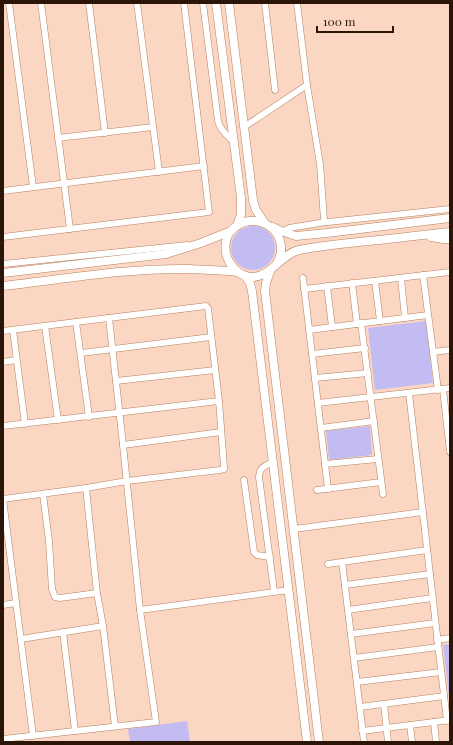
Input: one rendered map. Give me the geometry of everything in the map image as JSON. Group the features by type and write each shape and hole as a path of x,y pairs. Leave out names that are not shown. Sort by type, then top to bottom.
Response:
{"street":[{"path":"8,3 33,187"},
{"path":"41,3 70,229"},
{"path":"89,3 105,133"},
{"path":"137,3 159,172"},
{"path":"3,237 209,212 184,3"},
{"path":"203,3 219,126 234,142"},
{"path":"216,3 242,198 241,214 228,236 225,249 227,259 250,282 252,291 307,742"},
{"path":"229,3 253,200 256,210 280,238 280,257 266,283 265,291 318,742"},
{"path":"265,3 275,90"},
{"path":"297,3 307,85 320,164 324,220 326,222"},
{"path":"244,127 307,85"},
{"path":"58,138 153,127"},
{"path":"3,191 204,166"},
{"path":"282,232 289,228 326,222 450,209"},
{"path":"3,273 166,254 201,243 250,220 267,224 282,232 296,236 450,218"},
{"path":"3,286 128,271 164,269 222,270 253,277 266,274 286,257 297,251 326,246 450,232"},
{"path":"423,235 443,239 450,238"},
{"path":"3,264 201,243"},
{"path":"304,289 450,272"},
{"path":"423,275 433,352 441,389 450,452"},
{"path":"303,278 328,489"},
{"path":"401,278 406,318"},
{"path":"375,281 380,321"},
{"path":"352,283 368,373 383,494"},
{"path":"327,286 332,327"},
{"path":"3,331 205,306 208,308 216,370 224,463 224,469 220,470 127,481 3,499 33,736"},
{"path":"309,330 428,315"},
{"path":"3,740 156,722 140,610 120,414 108,318"},
{"path":"76,322 89,417"},
{"path":"45,326 58,420"},
{"path":"13,330 25,424"},
{"path":"81,353 211,337"},
{"path":"312,354 364,348"},
{"path":"433,352 450,350"},
{"path":"3,362 16,360"},
{"path":"116,381 216,370"},
{"path":"315,378 368,373"},
{"path":"318,403 450,388"},
{"path":"362,731 448,720 437,640 409,393"},
{"path":"3,426 120,414 219,401"},
{"path":"321,428 374,422"},
{"path":"123,445 221,432"},
{"path":"325,464 378,459"},
{"path":"273,462 262,467 259,477 274,591"},
{"path":"244,480 254,552 257,555 270,557"},
{"path":"317,490 381,482"},
{"path":"86,488 97,592 103,626 115,726"},
{"path":"43,494 49,541 52,589 55,597 60,598 97,592"},
{"path":"294,529 422,512"},
{"path":"328,564 427,550"},
{"path":"342,562 364,742"},
{"path":"345,585 430,574"},
{"path":"140,610 288,590"},
{"path":"348,610 432,598"},
{"path":"3,605 16,603"},
{"path":"351,634 435,623"},
{"path":"21,639 103,626"},
{"path":"64,632 75,731"},
{"path":"437,640 450,638"},
{"path":"354,658 438,647"},
{"path":"356,682 441,672"},
{"path":"360,707 444,696"},
{"path":"384,704 388,742"},
{"path":"434,722 436,742"},
{"path":"410,725 412,742"}],"shaded area":[{"path":"253,226 265,230 271,236 275,248 271,260 265,266 253,270 241,266 235,260 231,248 235,236 241,230"},
{"path":"426,321 433,383 375,390 368,328"},
{"path":"370,426 372,455 329,460 326,431"},
{"path":"450,644 450,697 449,697 443,645"},
{"path":"187,721 190,742 130,742 128,729"}]}
